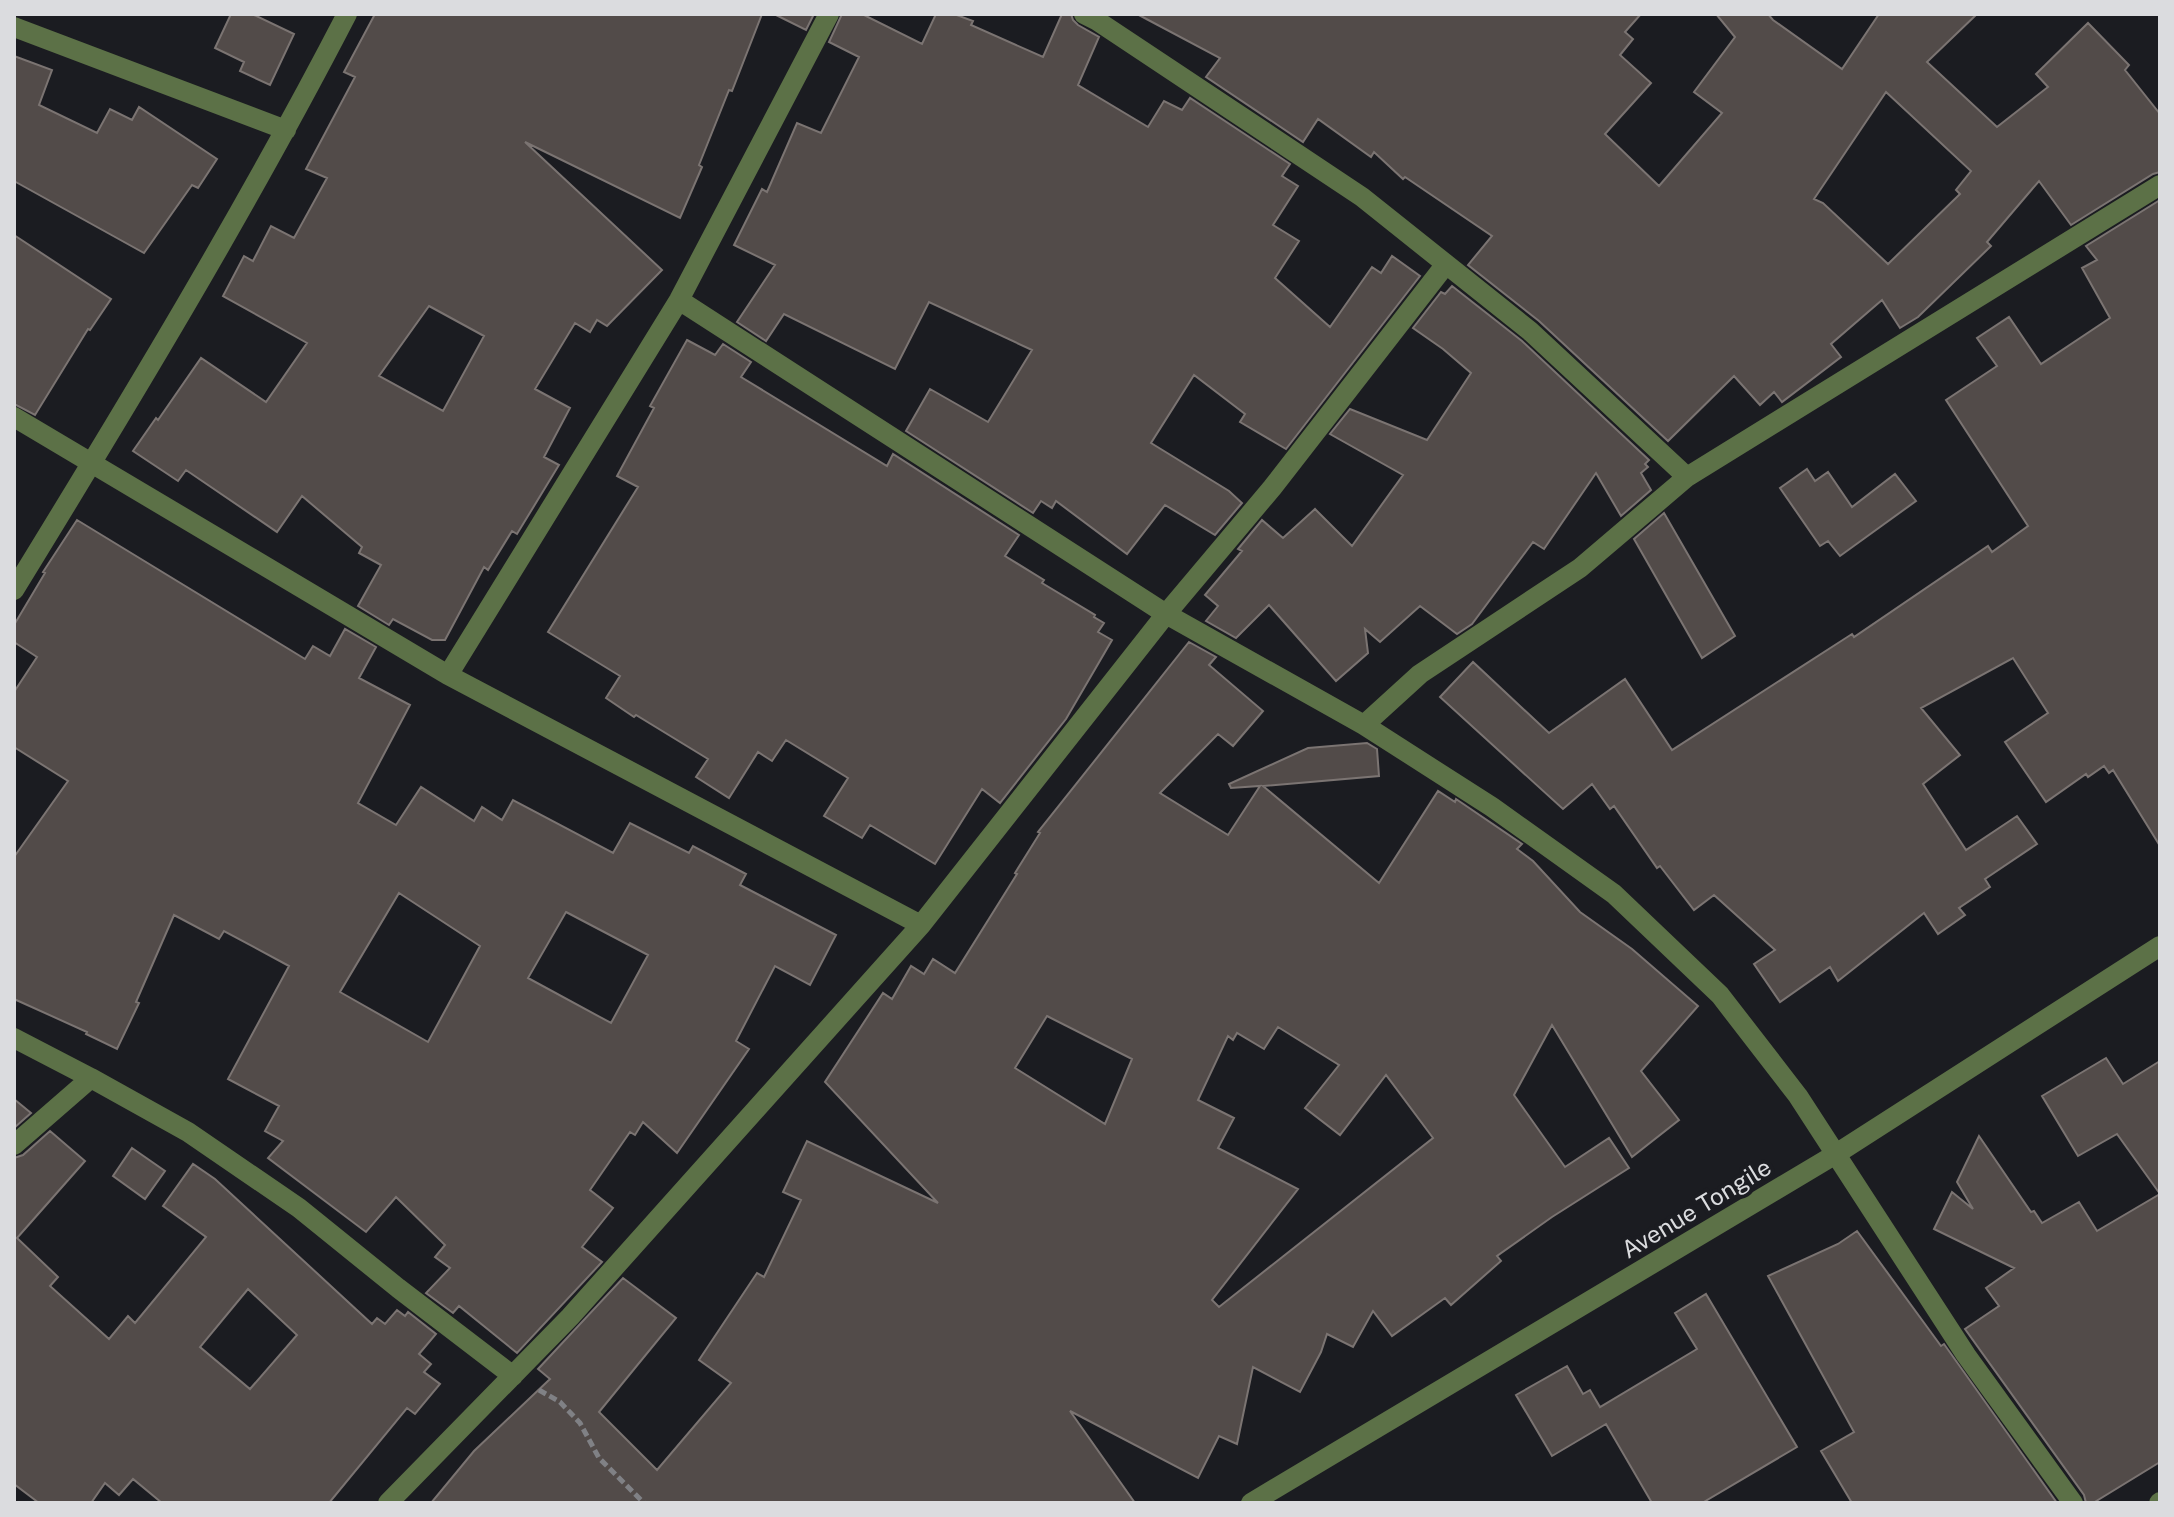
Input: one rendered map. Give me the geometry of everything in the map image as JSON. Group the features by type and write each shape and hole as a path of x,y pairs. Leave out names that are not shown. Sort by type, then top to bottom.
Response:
{"street":[{"path":"14,590 163,345 286,130 347,14"},
{"path":"448,675 679,300 829,14"},
{"path":"1084,14 1362,197 1530,331 1687,477"},
{"path":"14,27 286,130"},
{"path":"1364,725 1420,674 1580,568 1687,477 2160,185"},
{"path":"388,1503 513,1376 647,1232 921,925 1166,614 1272,488 1446,264"},
{"path":"679,300 1166,614 1364,725 1492,807 1614,894 1720,995 1798,1096 1966,1355 2073,1503"},
{"path":"14,417 448,675 921,925"},
{"name":"Avenue Tongile","path":"1251,1503 1836,1154 2160,946"},
{"path":"14,1038 188,1132 299,1208 513,1376"},
{"path":"14,1145 91,1078"}],"path":[{"path":"513,1376 560,1402 580,1423 599,1458 644,1503"}],"building":[{"path":"231,14 252,14 294,34 270,85 240,71 244,62 215,48"},
{"path":"375,14 762,14 680,218 525,142 662,270 607,326 597,320 590,332 575,323 535,389 570,408 544,457 559,465 517,534 512,531 488,570 484,567 445,640 432,640 393,619 389,625 358,606 381,565 359,553 362,547 302,496 277,532 186,470 178,481 133,451 201,358 266,402 307,343 223,296 244,256 253,261 271,226 294,238 327,178 306,169 355,77 344,72","holes":["429,306 484,336 443,411 379,376"]},
{"path":"774,14 814,14 806,30"},
{"path":"842,14 862,14 922,44 936,14 954,14 973,21 971,25 1043,57 1062,14 1071,14 1078,25 1099,37 1078,85 1148,127 1164,101 1182,110 1190,98 1290,164 1282,176 1298,186 1273,225 1299,241 1275,278 1330,327 1372,267 1381,273 1392,256 1420,276 1286,449 1240,422 1245,414 1194,375 1151,443 1229,491 1242,503 1215,535 1165,505 1127,554 1056,501 1052,508 1041,501 1033,513 906,431 930,389 988,422 1032,350 929,302 895,369 784,314 766,341 737,322 775,265 734,245 762,189 767,192 797,123 821,133 859,57 829,42"},
{"path":"1137,14 1641,14 1625,32 1633,39 1620,55 1651,83 1605,134 1659,186 1722,113 1694,92 1735,37 1716,14 1768,14 1842,69 1879,14 1977,14 1927,62 1997,127 2048,87 2036,74 2088,23 2129,65 2125,70 2160,114 2160,172 2071,225 2039,181 1987,242 1991,246 1918,317 1900,328 1882,300 1831,344 1841,357 1782,402 1774,392 1760,405 1734,376 1668,441 1539,321 1468,265 1492,236 1405,177 1403,179 1374,152 1371,157 1318,119 1303,142 1206,77 1220,58","holes":["1886,92 1971,171 1956,190 1960,194 1888,264 1823,203 1814,199"]},
{"path":"14,56 52,70 39,105 97,133 110,109 132,120 139,107 217,159 198,188 192,185 144,253 14,181"},
{"path":"2160,200 2160,846 2113,770 2109,773 2104,766 2088,777 2086,774 2046,802 2005,742 2048,713 2013,658 1921,708 1960,755 1923,784 1966,850 2017,816 2037,844 1985,879 1990,887 1959,908 1965,915 1938,934 1924,913 1838,981 1830,967 1780,1002 1754,964 1775,950 1714,895 1694,910 1660,866 1657,868 1614,806 1610,809 1592,784 1563,809 1440,697 1473,662 1549,733 1625,679 1672,750 1852,634 1854,637 1988,546 1992,552 2028,526 1946,400 1997,366 1977,338 2009,317 2041,364 2110,318 2082,268 2097,260 2086,246"},
{"path":"14,235 111,299 88,329 35,415 14,404"},
{"path":"1452,286 1522,341 1649,460 1645,464 1648,467 1641,473 1651,490 1621,516 1596,473 1544,549 1533,542 1472,624 1457,634 1420,606 1380,642 1365,629 1368,653 1336,681 1269,605 1236,638 1206,621 1218,606 1205,595 1242,551 1238,549 1262,520 1283,538 1315,509 1352,546 1403,475 1330,434 1350,409 1427,440 1471,373 1413,328 1441,292 1445,294"},
{"path":"687,340 715,355 723,344 751,362 741,377 887,466 893,454 1019,535 1005,556 1104,623 1098,632 1112,640 1066,719 1000,803 982,789 935,864 870,825 862,838 824,816 848,778 786,740 772,761 758,752 729,798 696,777 708,759 606,698 620,676 548,632 638,487 617,476 654,408 650,406"},
{"path":"1807,469 1815,481 1828,472 1852,507 1895,474 1916,501 1840,556 1828,541 1820,546 1780,488"},
{"path":"1664,513 1735,636 1702,658 1634,539"},
{"path":"77,520 305,659 313,646 330,656 345,629 376,647 359,678 410,705 358,803 396,825 421,787 474,821 482,807 502,820 513,800 613,853 630,823 689,853 693,846 746,874 740,885 836,935 810,985 775,966 736,1041 749,1049 677,1153 643,1122 635,1135 630,1132 590,1190 613,1208 582,1247 602,1262 517,1353 459,1306 453,1313 426,1293 450,1268 435,1257 445,1245 396,1197 366,1232 268,1158 283,1141 265,1131 279,1106 228,1079 289,966 224,931 219,939 174,915 117,1049 14,999 14,857 68,781 14,747 14,692 37,657 14,642 14,625 43,572","holes":["399,893 480,946 428,1042 340,992","566,912 648,955 611,1023 528,978"]},
{"path":"1189,642 1216,657 1209,665 1263,711 1233,746 1218,734 1160,793 1228,835 1260,786 1231,788 1229,784 1308,748 1367,743 1377,749 1379,776 1263,786 1379,883 1438,791 1455,802 1456,799 1522,844 1517,849 1533,861 1580,912 1632,949 1698,1006 1641,1071 1679,1120 1632,1157 1552,1025 1514,1095 1565,1167 1609,1138 1629,1168 1497,1256 1501,1261 1451,1305 1445,1298 1392,1336 1373,1311 1353,1347 1327,1334 1300,1392 1253,1367 1237,1444 1219,1436 1198,1478 1070,1411 1135,1503 431,1503 474,1451 550,1379 538,1369 623,1278 676,1318 599,1412 657,1470 731,1383 699,1360 757,1273 764,1277 801,1200 783,1192 807,1141 938,1203 825,1082 883,993 892,999 911,966 924,974 933,959 955,973 1017,874 1038,832","holes":["1047,1016 1132,1059 1105,1124 1015,1068","1278,1027 1339,1065 1305,1108 1340,1135 1386,1075 1433,1138 1219,1307 1212,1300 1298,1189 1218,1148 1234,1118 1198,1100 1228,1036 1233,1040 1237,1033 1264,1049"]},
{"path":"2106,1058 2123,1084 2160,1061 2160,1194 2117,1134 2078,1156 2042,1096"},
{"path":"14,1099 31,1113 14,1128"},
{"path":"50,1131 85,1161 17,1238 58,1277 50,1286 109,1339 128,1316 135,1323 206,1237 163,1206 193,1164 215,1179 372,1324 377,1318 385,1324 397,1310 405,1316 408,1312 436,1334 419,1354 431,1364 424,1372 440,1384 415,1414 407,1408 329,1503 162,1503 133,1479 119,1495 105,1483 91,1503 39,1503 14,1484 14,1158 23,1155","holes":["248,1289 297,1335 250,1389 200,1347"]},
{"path":"1979,1136 2031,1212 2034,1211 2042,1223 2079,1202 2097,1231 2160,1194 2160,1462 2093,1503 2086,1503 2084,1495 1965,1329 1999,1306 1986,1288 2014,1268 1934,1229 1952,1192 1973,1209 1957,1182"},
{"path":"132,1148 165,1171 145,1199 113,1176"},
{"path":"1857,1231 1941,1346 1944,1344 2057,1503 1852,1503 1821,1451 1854,1432 1768,1276 1838,1244"},
{"path":"1706,1294 1797,1447 1702,1503 1652,1503 1606,1424 1552,1456 1516,1395 1567,1366 1583,1394 1590,1390 1600,1407 1697,1349 1675,1313"}]}
